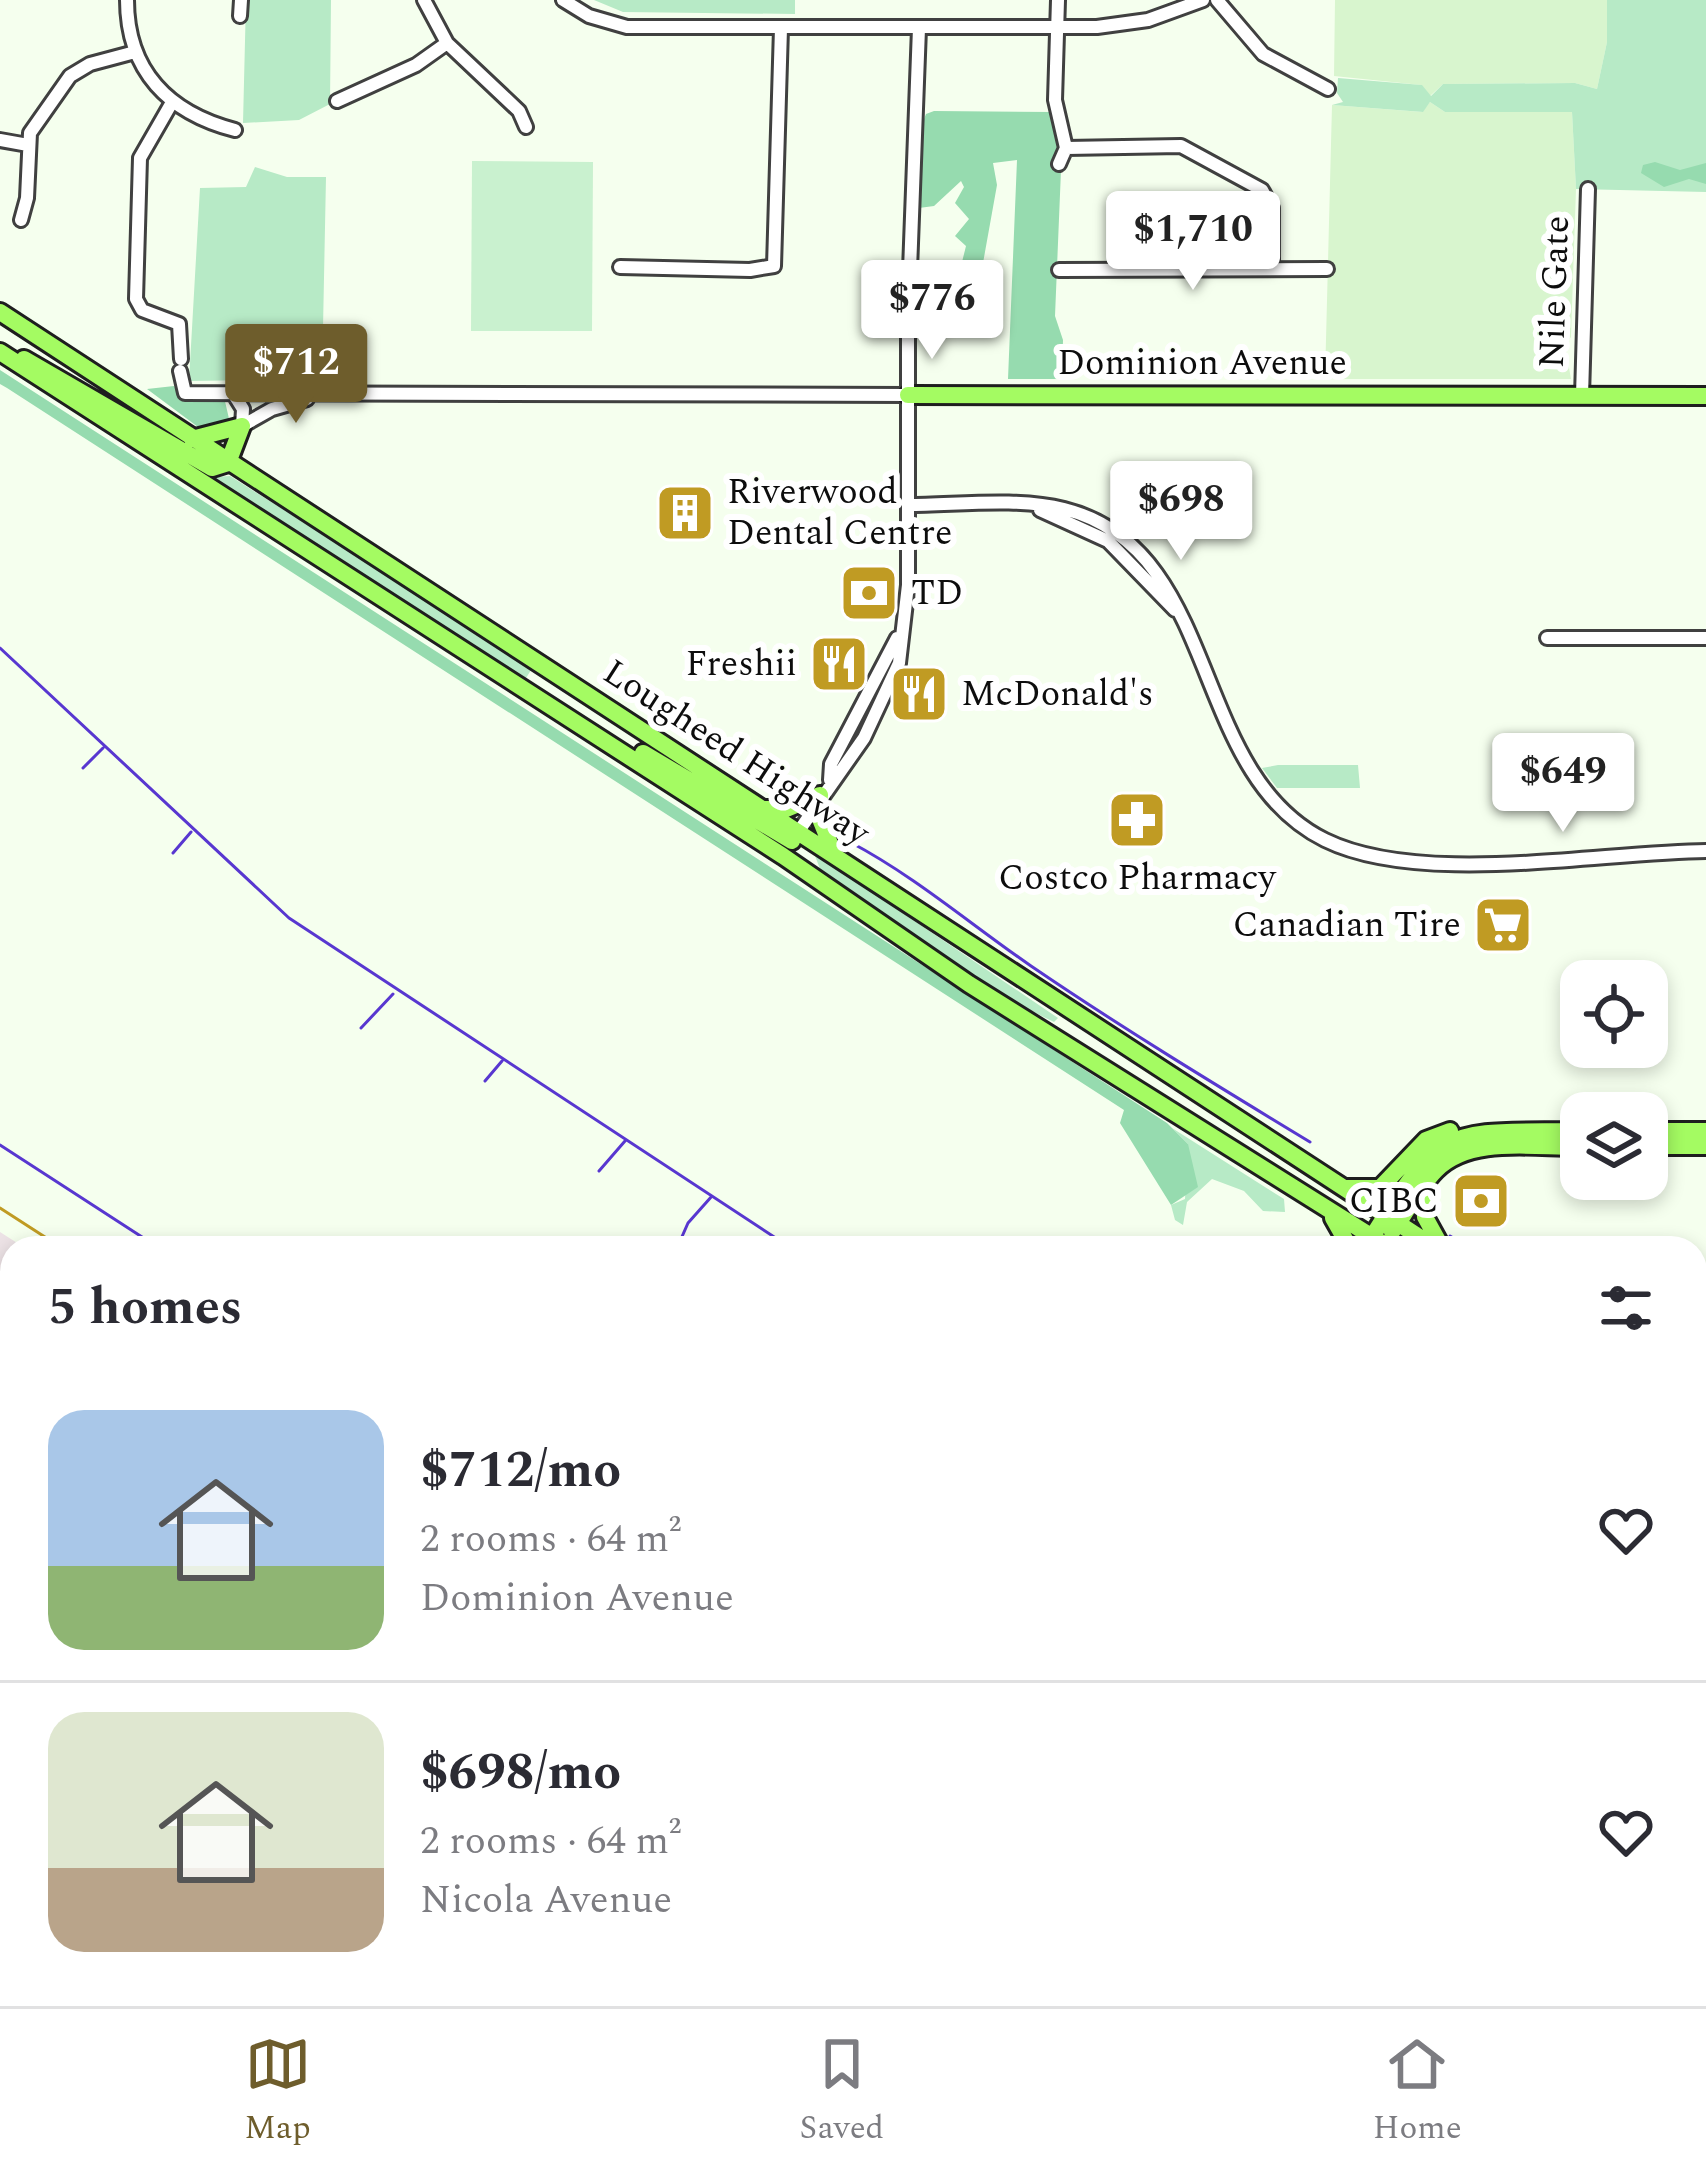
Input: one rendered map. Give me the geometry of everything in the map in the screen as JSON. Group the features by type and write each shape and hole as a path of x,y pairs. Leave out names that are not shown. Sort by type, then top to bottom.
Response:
{"main road":[{"name":"Lougheed Highway","path":"0,312 763,809 791,843 836,857 1419,1236"},
{"name":"Lougheed Highway","path":"0,350 534,696 791,843 969,984 1371,1236"},
{"path":"0,350 51,370 207,466 228,463 242,426"},
{"name":"Dominion Avenue","path":"908,395 1706,396"},
{"path":"192,440 242,426"},
{"path":"763,809 786,809 825,788"},
{"path":"825,788 818,814 836,857"},
{"path":"1668,1130 1706,1131"},
{"path":"1342,1188 1380,1188 1391,1182 1414,1151 1442,1133 1560,1131"},
{"path":"1385,1236 1432,1151 1463,1135 1482,1132"},
{"path":"1668,1146 1706,1146"},
{"path":"1392,1220 1440,1165 1468,1150 1560,1148"},
{"path":"1423,1186 1425,1217 1434,1236"},
{"path":"1320,1204 1346,1236"}],"street":[{"path":"127,0 135,52 148,78 171,104 236,130"},
{"path":"241,0 241,16"},
{"path":"424,0 447,43 519,111 526,127"},
{"path":"562,0 589,16 627,27 782,28 1133,23 1202,0"},
{"path":"1058,0 1055,100 1066,148 1059,164"},
{"path":"1217,0 1263,54 1328,89"},
{"path":"620,267 772,268 782,28"},
{"path":"791,843 825,788 831,764 901,632 908,585 908,395 919,28"},
{"path":"337,101 416,65 447,43"},
{"path":"21,220 27,198 29,133 70,76 90,64 135,52"},
{"name":"Dominion Avenue","path":"171,104 147,137 140,158 136,299 146,312 179,324 185,393 908,395"},
{"path":"0,140 28,145"},
{"path":"1066,148 1175,145 1262,190 1273,208 1272,268"},
{"name":"Nile Gate","path":"1582,397 1588,189"},
{"path":"1059,270 1327,269"},
{"path":"233,393 243,409 242,426"},
{"name":"Dominion Avenue","path":"242,426 272,409 338,394"},
{"path":"908,505 1036,508 1087,517 1129,550 1166,582 1175,610 1263,790 1292,819 1328,841 1403,861 1706,851"},
{"path":"1036,508 1129,550 1175,610"},
{"path":"1547,638 1706,638"}],"green space":[{"path":"246,0 331,0 330,104 299,120 243,123"},
{"path":"594,0 795,0 795,14 623,12"},
{"path":"1335,0 1607,0 1607,42 1597,89 1575,83 1443,84 1430,96 1421,85 1334,76"},
{"path":"1607,0 1706,0 1706,192 1576,189 1572,112 1445,112 1430,102 1423,112 1332,105 1343,102 1337,93 1338,78 1422,85 1431,96 1443,84 1575,83 1597,89 1607,42"},
{"path":"1430,102 1445,112 1572,112 1576,189 1571,337 1565,345 1571,379 1325,379 1332,105 1422,112"},
{"path":"1052,112 1061,150 1055,164 1061,170 1055,316 1063,340 1062,379 1008,379 1017,160 993,163 997,185 983,263 962,262 966,246 955,236 969,219 955,203 964,187 961,181 934,206 919,208 922,124 926,114"},
{"path":"472,161 593,162 592,331 471,331"},
{"path":"1655,162 1680,170 1706,163 1706,184 1689,179 1664,187 1641,173 1643,165"},
{"path":"255,167 287,177 326,177 322,379 189,381 200,188 246,187"},
{"path":"0,370 1167,1123 1188,1144 1198,1187 1171,1205 1120,1123 1124,1110 0,384"},
{"path":"174,386 182,397 224,397 230,423 202,430 147,389"},
{"path":"83,393 214,477 230,476 533,667 526,678 438,622 386,596"},
{"path":"1358,765 1360,788 1277,788 1262,768"},
{"path":"814,853 1058,1018 1054,1022 1023,1007 933,952 820,869"},
{"path":"1172,1128 1284,1199 1285,1212 1263,1211 1244,1191 1212,1179 1187,1202 1183,1225 1175,1220 1171,1205 1185,1199 1188,1144"}],"waterway":[{"path":"0,648 289,918 773,1236"},
{"path":"83,768 103,748"},
{"path":"173,853 191,832"},
{"path":"850,842 1100,1012 1310,1142"},
{"path":"361,1028 393,994"},
{"path":"485,1081 502,1061"},
{"path":"599,1171 625,1141"},
{"path":"0,1145 140,1236"},
{"path":"682,1236 712,1196"}],"railway":[{"path":"0,1208 43,1236"}],"place":[{"name":"Riverwood Dental Centre","path":"685,513"},
{"name":"TD","path":"869,593"},
{"name":"Freshii","path":"839,664"},
{"name":"McDonald's","path":"919,694"},
{"name":"Costco Pharmacy","path":"1137,820"},
{"name":"Canadian Tire","path":"1503,925"},
{"name":"CIBC","path":"1481,1201"}]}
